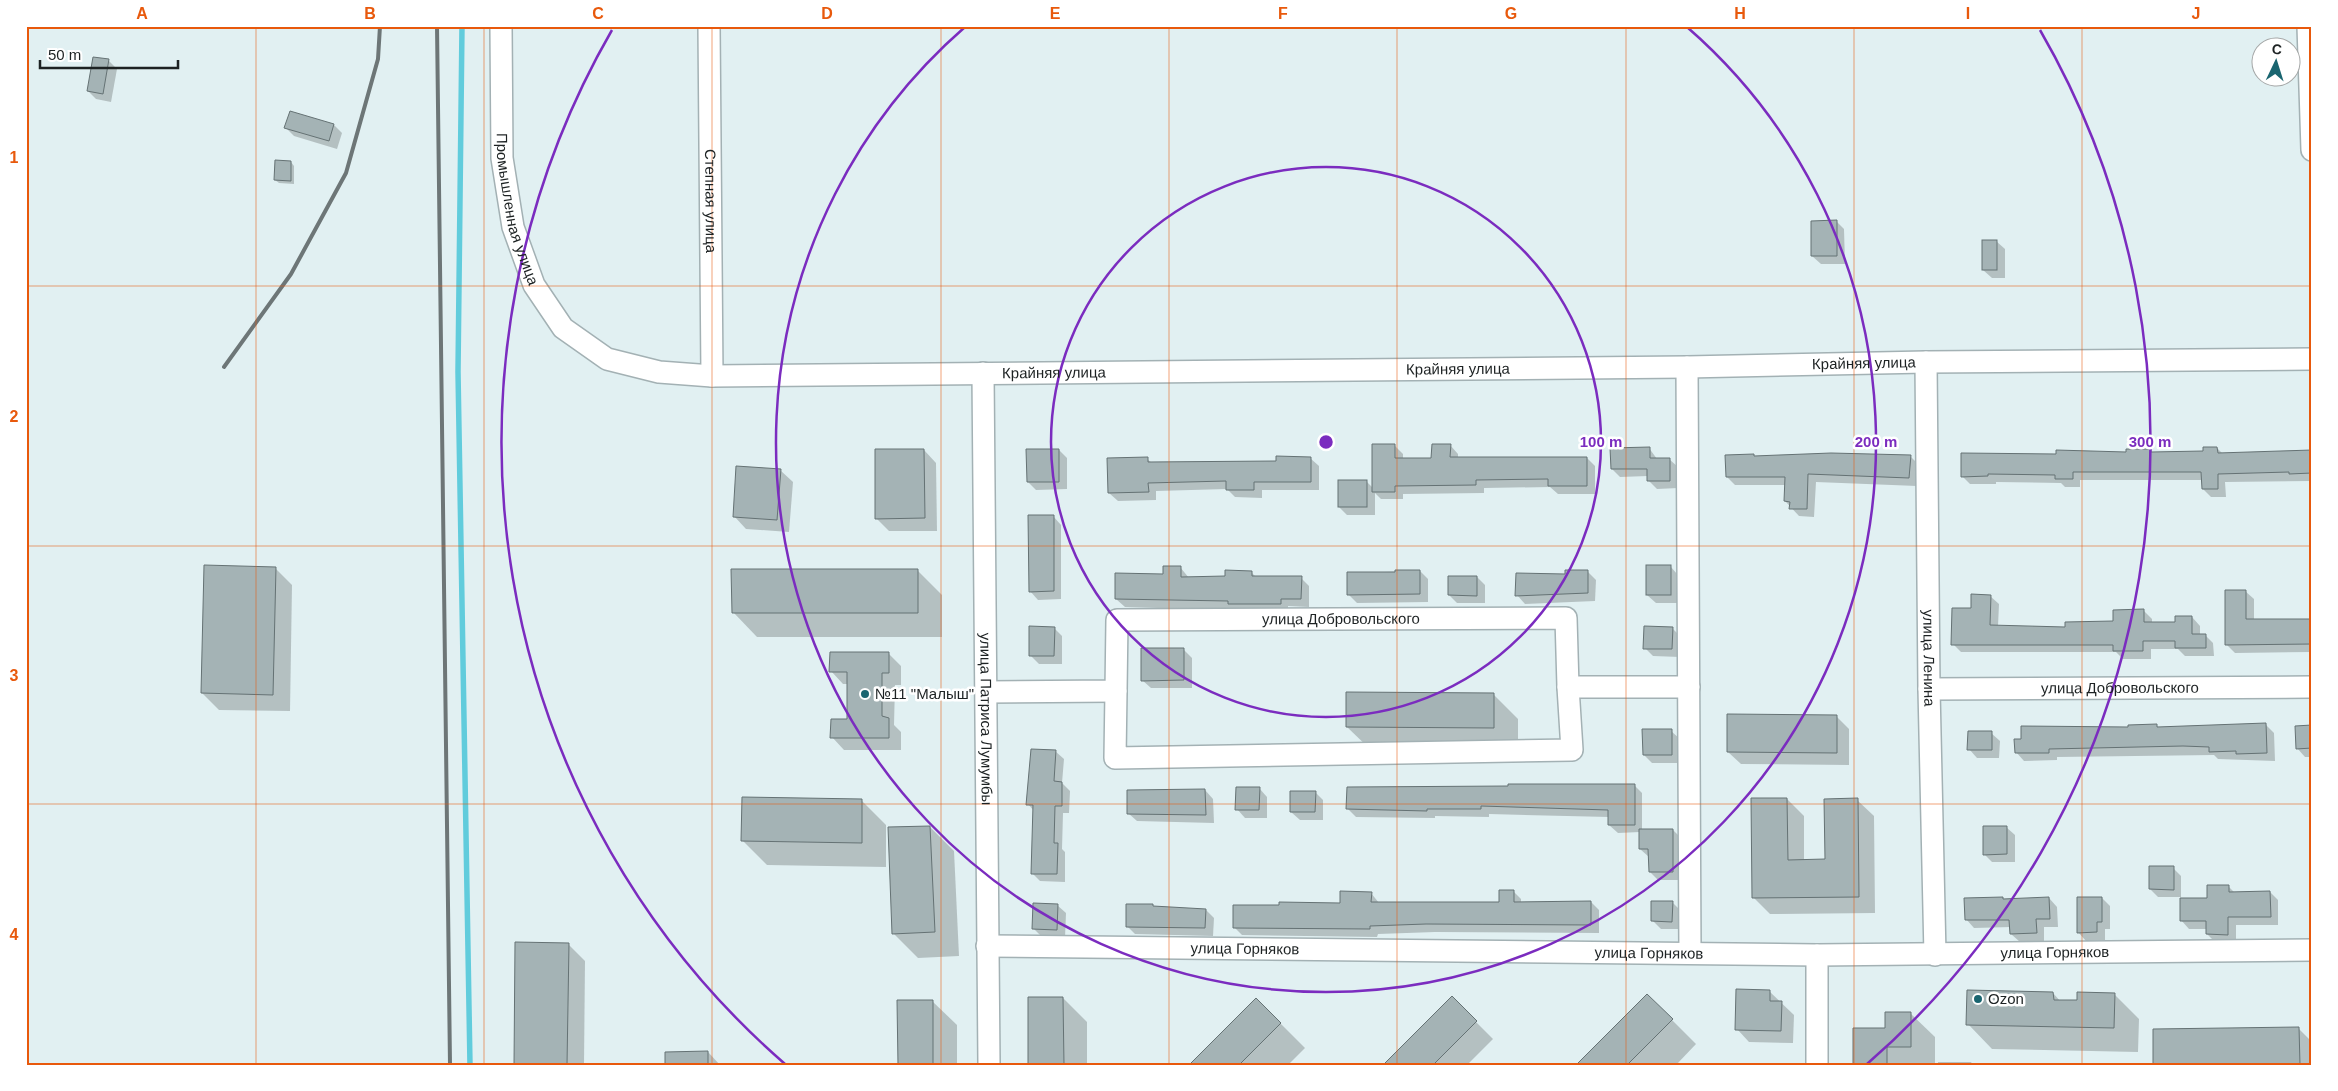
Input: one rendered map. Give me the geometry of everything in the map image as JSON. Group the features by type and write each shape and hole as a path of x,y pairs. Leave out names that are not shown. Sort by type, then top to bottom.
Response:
{"street":[{"name":"Промышленная улица","path":"501,26 502,158 513,227 534,285 563,328 607,359"},
{"name":"Степная улица","path":"709,26 712,376"},
{"path":"2308,26 2312,150"},
{"name":"Крайняя улица","path":"607,359 659,372 712,376 2312,359"},
{"name":"улица Ленина","path":"1926,362 1934,955"},
{"path":"1687,367 1690,953"},
{"name":"улица Патриса Лумумбы","path":"983,373 989,1065"},
{"name":"улица Добровольского","path":"1566,618 1572,750 1115,758 1116,691 1117,620 1566,618"},
{"name":"улица Добровольского","path":"1929,689 2312,686"},
{"path":"1568,687 1689,687"},
{"path":"987,692 1116,691"},
{"name":"улица Горняков","path":"987,946 1816,956 2312,950"},
{"path":"1816,956 1817,1065"}],"building":[{"path":"93,57 109,59 103,94 87,91"},
{"path":"290,111 334,124 329,141 284,128"},
{"path":"275,160 291,161 291,181 274,180"},
{"path":"1837,220 1837,256 1811,256 1811,221"},
{"path":"1982,240 1997,240 1997,270 1982,270"},
{"path":"1372,444 1395,444 1395,458 1431,458 1432,444 1451,444 1450,457 1587,457 1587,486 1548,486 1548,479 1476,480 1476,485 1395,486 1395,492 1372,492"},
{"path":"1650,447 1650,458 1670,458 1670,481 1647,481 1647,469 1611,469 1610,448"},
{"path":"2203,447 2217,447 2218,453 2312,450 2312,473 2218,474 2218,489 2202,489 2201,472 2073,472 2073,479 2055,479 2055,475 1988,474 1988,476 1961,477 1961,453 2056,454 2056,450 2126,452 2126,449 2151,449 2151,452 2203,451"},
{"path":"875,449 924,449 925,518 875,519"},
{"path":"1026,449 1059,449 1059,482 1027,482"},
{"path":"1831,453 1911,455 1909,478 1808,474 1807,509 1789,509 1790,502 1784,501 1785,477 1726,477 1725,455 1754,454 1754,456"},
{"path":"1276,456 1311,457 1311,482 1254,482 1254,490 1226,490 1226,481 1148,483 1149,492 1108,493 1107,458 1148,457 1148,462 1276,461"},
{"path":"736,466 781,469 777,520 733,517"},
{"path":"1338,480 1367,480 1367,507 1338,507"},
{"path":"1028,515 1054,515 1054,591 1029,592"},
{"path":"204,565 276,567 273,695 201,693"},
{"path":"1646,565 1671,565 1671,595 1646,595"},
{"path":"1163,566 1181,566 1181,577 1225,576 1225,570 1252,571 1252,576 1302,576 1301,599 1281,599 1281,604 1228,604 1228,601 1115,599 1115,573 1163,574"},
{"path":"731,569 918,569 918,613 732,613"},
{"path":"1395,570 1420,570 1420,594 1347,595 1347,572 1395,572"},
{"path":"1565,570 1588,570 1588,593 1515,596 1516,573 1565,574"},
{"path":"1448,576 1477,576 1477,596 1448,595"},
{"path":"2225,590 2246,590 2246,619 2312,619 2312,644 2225,645"},
{"path":"1971,594 1991,595 1990,625 2065,627 2065,622 2113,621 2113,610 2144,609 2144,622 2175,622 2175,616 2192,616 2192,634 2206,634 2206,648 2175,648 2175,641 2143,641 2143,651 2113,651 2113,645 1951,645 1952,608 1971,608"},
{"path":"1029,626 1055,627 1054,656 1029,656"},
{"path":"1644,626 1673,627 1672,649 1643,649"},
{"path":"1141,648 1184,648 1184,680 1141,681"},
{"name":"№11 \"Малыш\"","path":"830,652 889,652 889,673 882,673 882,716 889,718 889,738 830,738 831,719 847,719 847,672 829,672"},
{"path":"1346,692 1494,693 1494,728 1346,727"},
{"path":"1727,714 1837,715 1837,753 1727,752"},
{"path":"2266,723 2267,753 2236,754 2236,751 2209,752 2209,747 2183,746 2049,749 2049,753 2015,753 2014,739 2021,739 2021,726 2128,727 2128,725 2157,724 2157,727"},
{"path":"2312,725 2312,748 2296,749 2295,726"},
{"path":"1642,729 1672,729 1672,755 1643,755"},
{"path":"1968,731 1992,731 1992,750 1967,750"},
{"path":"1031,749 1056,750 1054,781 1062,782 1062,806 1055,806 1054,843 1058,843 1057,874 1031,874 1033,805 1026,805"},
{"path":"1508,784 1635,784 1635,825 1608,825 1608,810 1481,806 1481,809 1427,809 1427,811 1346,809 1347,787 1508,786"},
{"path":"1236,787 1260,787 1259,810 1235,810"},
{"path":"1205,789 1206,815 1127,814 1127,790"},
{"path":"1290,791 1316,791 1315,812 1290,812"},
{"path":"742,797 862,799 862,843 741,841"},
{"path":"1751,798 1787,798 1788,860 1825,859 1824,799 1858,798 1859,897 1752,898"},
{"path":"930,826 935,932 892,934 888,827"},
{"path":"1983,826 2007,826 2007,854 1983,855"},
{"path":"1639,829 1673,829 1673,872 1649,872 1648,849 1639,849"},
{"path":"2149,866 2174,866 2174,890 2149,889"},
{"path":"2207,885 2229,885 2229,892 2270,891 2271,917 2228,917 2228,935 2206,934 2206,921 2180,921 2180,898 2207,898"},
{"path":"1499,890 1514,890 1514,902 1591,901 1591,925 1426,924 1370,926 1370,929 1233,928 1233,905 1279,905 1279,902 1340,903 1340,891 1372,892 1371,902 1499,902"},
{"path":"2003,897 2003,899 2049,897 2050,919 2036,919 2037,933 2010,934 2009,920 1965,920 1964,898"},
{"path":"2077,897 2102,897 2102,922 2097,922 2097,932 2077,933"},
{"path":"1651,901 1673,901 1672,922 1651,921"},
{"path":"1033,903 1058,904 1057,930 1032,929"},
{"path":"1126,904 1153,904 1153,906 1206,909 1205,928 1126,927"},
{"path":"515,942 569,943 567,1065 514,1065"},
{"path":"1736,989 1770,990 1770,1001 1782,1001 1781,1031 1735,1030"},
{"path":"1967,990 2053,992 2054,1000 2077,1000 2077,992 2115,993 2114,1028 1966,1025"},
{"path":"1647,994 1673,1019 1627,1065 1576,1065"},
{"path":"1452,996 1477,1021 1433,1065 1383,1065"},
{"path":"1028,997 1063,997 1064,1065 1028,1065"},
{"path":"1256,998 1281,1023 1239,1065 1189,1065"},
{"path":"897,1000 933,1000 933,1065 898,1065"},
{"path":"1885,1012 1911,1012 1911,1047 1887,1047 1887,1065 1853,1065 1853,1028 1885,1028"},
{"path":"2299,1027 2300,1065 2153,1065 2153,1029"},
{"path":"708,1051 708,1065 665,1065 665,1052"}],"waterway":[{"path":"462,26 458,372 470,1065"}],"railway":[{"path":"224,367 291,274 346,173 378,59 380,26"},
{"path":"437,26 450,1065"}],"place":[{"name":"№11 \"Малыш\"","path":"865,694"},
{"name":"Ozon","path":"1978,999"}]}
